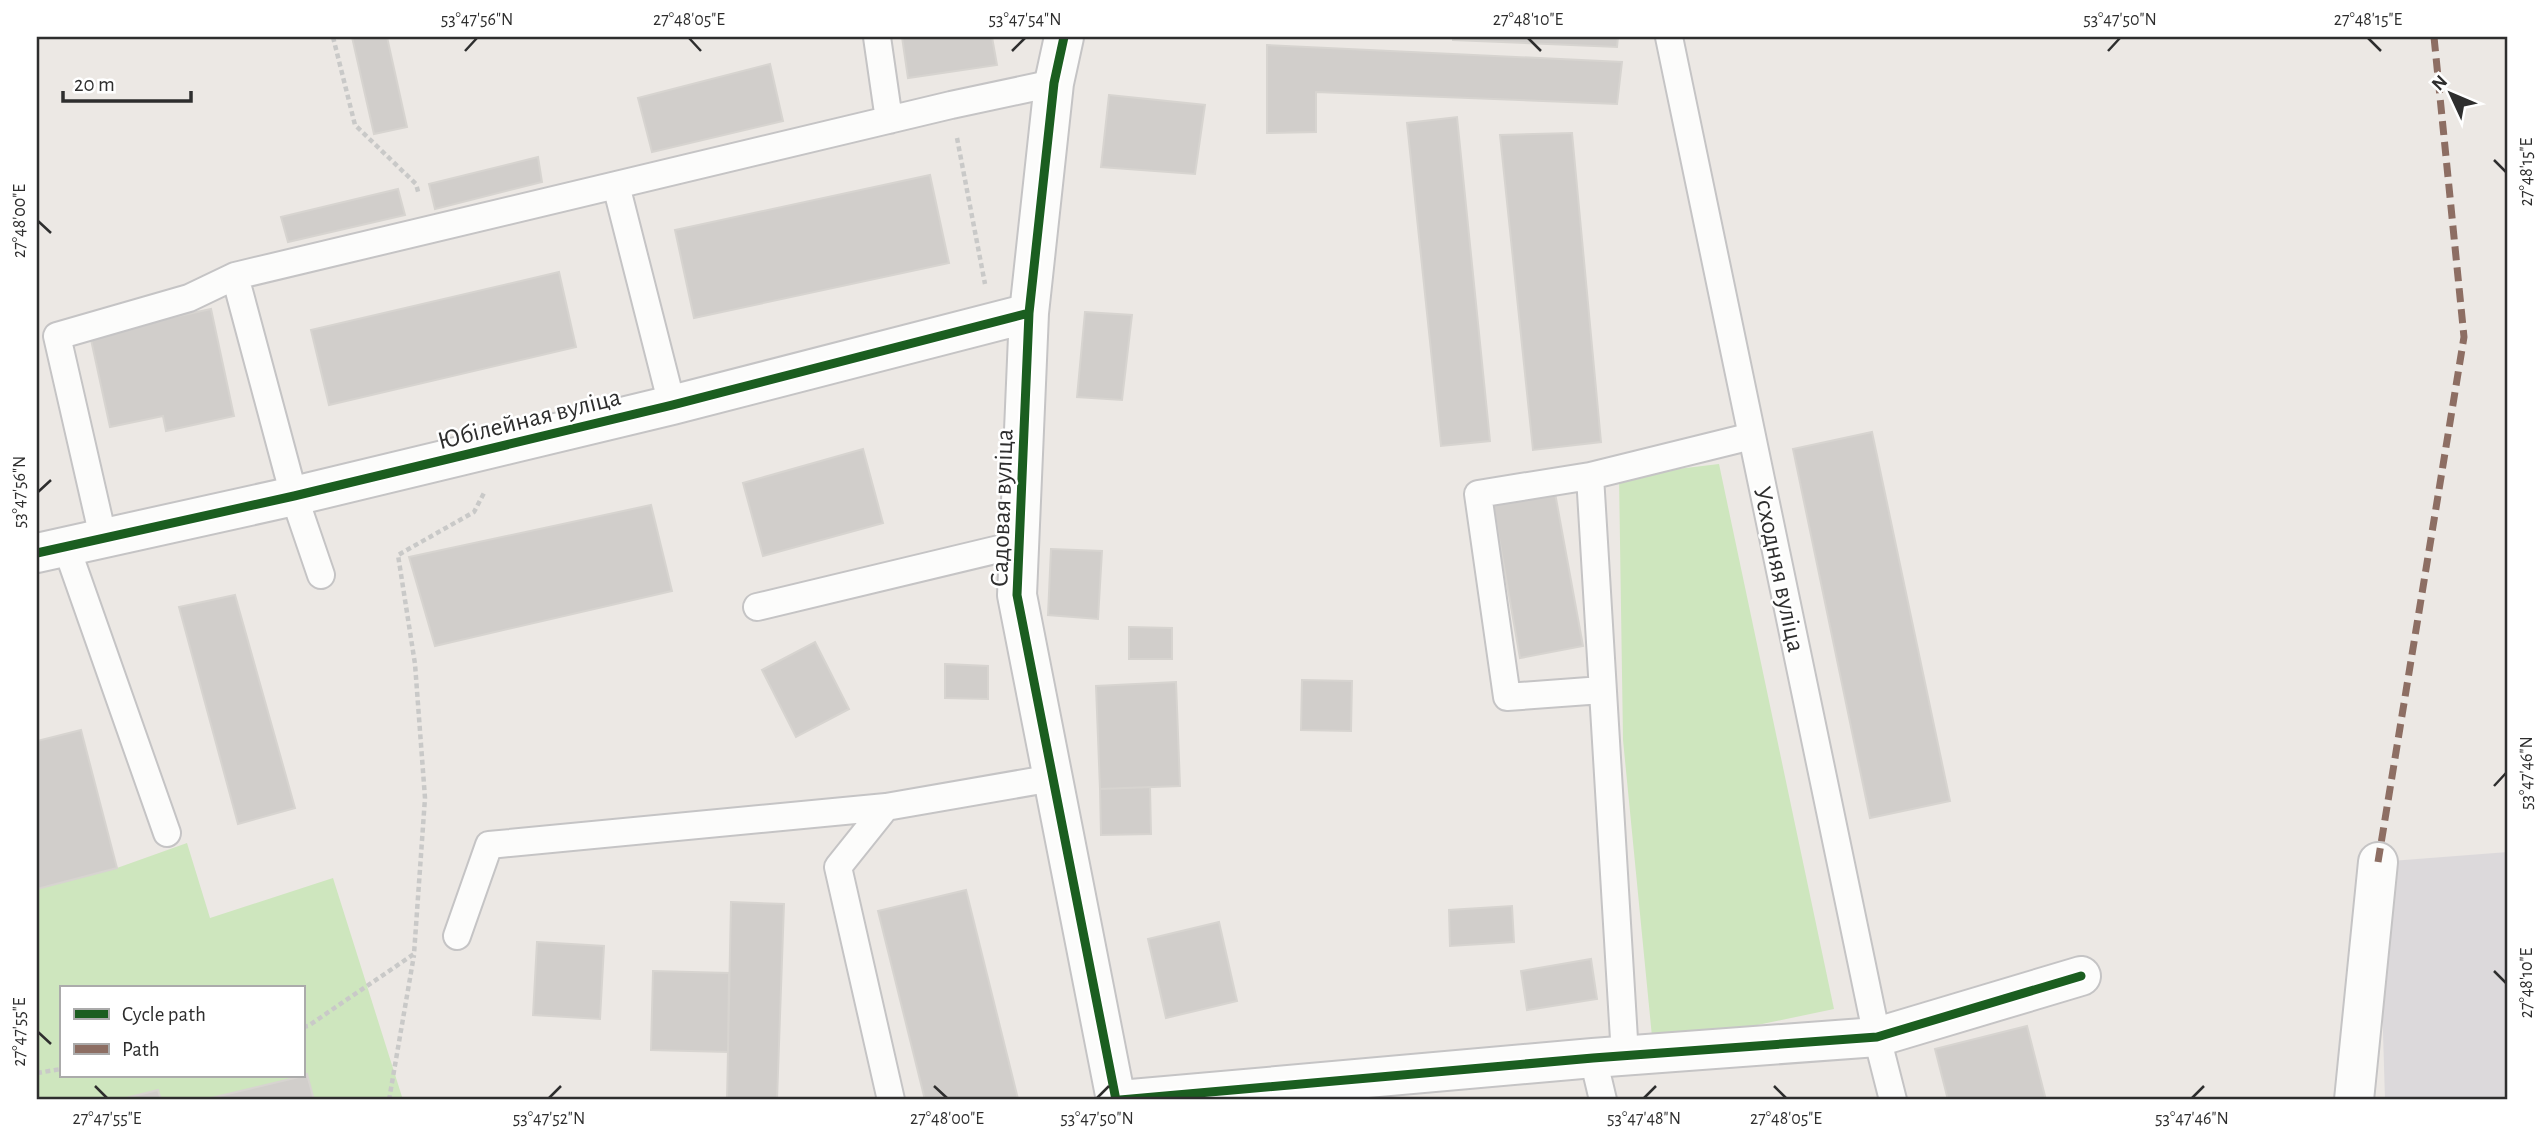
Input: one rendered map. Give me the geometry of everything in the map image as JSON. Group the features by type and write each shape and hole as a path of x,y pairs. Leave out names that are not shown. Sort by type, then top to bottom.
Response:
{"street":[{"name":"Садовая вуліца","path":"1063,37 1011,318 1020,544 1017,595 1118,1100"},
{"name":"Юбілейная вуліца","path":"52,550 293,496 672,405 1011,318"},
{"path":"2354,1100 2378,862"},
{"path":"1118,1100 1609,1057 1877,1037 2081,976"}],"lane":[{"path":"877,37 889,120"},
{"name":"Усходняя вуліца","path":"1669,37 1877,1037 1893,1100"},
{"path":"103,537 57,336 189,298 235,276 951,105 1054,83"},
{"path":"616,185 672,405"},
{"path":"235,276 293,496 321,575"},
{"path":"1602,690 1507,697 1478,494 1590,476 1752,436"},
{"path":"1590,476 1602,690 1609,1057 1603,1100"},
{"path":"757,607 1020,544"},
{"path":"52,550 167,833"},
{"path":"457,936 489,845 886,807 1053,778"},
{"path":"886,807 838,867 891,1100"}],"path":[{"path":"333,37 355,125 416,184 425,231"},
{"path":"951,105 1011,318"},
{"path":"389,1100 414,954 425,798 415,664 398,555 474,512 509,444"},
{"path":"304,1027 414,954"},
{"path":"37,1073 60,1069"}],"shaded area":[{"path":"2508,852 2508,1100 2385,1100 2378,862"}],"green space":[{"path":"1719,464 1834,1009 1653,1047 1623,740 1619,476"},
{"path":"187,843 210,918 333,878 403,1100 37,1100 37,889 117,868"}],"building":[{"path":"352,37 387,37 407,127 374,134"},
{"path":"902,37 992,37 997,65 908,78"},
{"path":"1453,37 1618,37 1617,47 1453,40"},
{"path":"1267,45 1622,62 1617,104 1316,92 1316,132 1267,133"},
{"path":"770,64 783,121 652,152 638,98"},
{"path":"1109,95 1205,105 1195,174 1101,167"},
{"path":"1457,117 1490,441 1441,446 1407,123"},
{"path":"1572,133 1601,442 1533,450 1500,135"},
{"path":"538,157 542,182 435,209 429,184"},
{"path":"930,175 949,263 694,318 675,230"},
{"path":"398,189 405,215 288,242 281,217"},
{"path":"559,272 576,347 329,405 311,330"},
{"path":"211,309 234,416 166,431 163,416 110,427 90,335"},
{"path":"1085,312 1132,315 1122,400 1077,397"},
{"path":"1872,432 1950,801 1870,818 1793,449"},
{"path":"863,449 883,523 763,556 743,483"},
{"path":"1555,493 1583,646 1520,658 1493,504"},
{"path":"651,505 672,591 435,646 409,557"},
{"path":"1051,549 1102,551 1098,619 1048,615"},
{"path":"235,595 295,808 238,824 179,607"},
{"path":"1129,627 1172,628 1172,659 1129,659"},
{"path":"815,642 849,709 796,737 762,670"},
{"path":"945,664 988,666 988,699 945,698"},
{"path":"1302,680 1352,681 1351,731 1301,730"},
{"path":"1176,682 1180,786 1100,789 1096,686"},
{"path":"81,730 117,868 37,889 37,741"},
{"path":"1150,787 1151,834 1101,835 1100,789"},
{"path":"966,890 1018,1099 1015,1100 925,1100 878,911"},
{"path":"731,902 784,904 777,1100 727,1100"},
{"path":"1512,906 1514,942 1450,946 1449,910"},
{"path":"1219,922 1237,1001 1166,1018 1148,939"},
{"path":"537,942 604,946 600,1019 533,1015"},
{"path":"1591,959 1597,999 1527,1010 1521,971"},
{"path":"653,971 729,973 728,1052 651,1050"},
{"path":"2027,1026 2046,1100 1948,1100 1935,1049"},
{"path":"307,1074 314,1100 203,1100 304,1078"},
{"path":"158,1090 161,1100 118,1100"}],"marked path":[{"path":"2378,862 2464,337 2434,37"}],"cycle path":[{"path":"1064,37 1054,83 1029,313 1017,595 1116,1100"},
{"path":"37,553 294,496 672,405 1029,313"},
{"path":"1120,1100 1593,1058 1877,1037 2081,976"}]}
